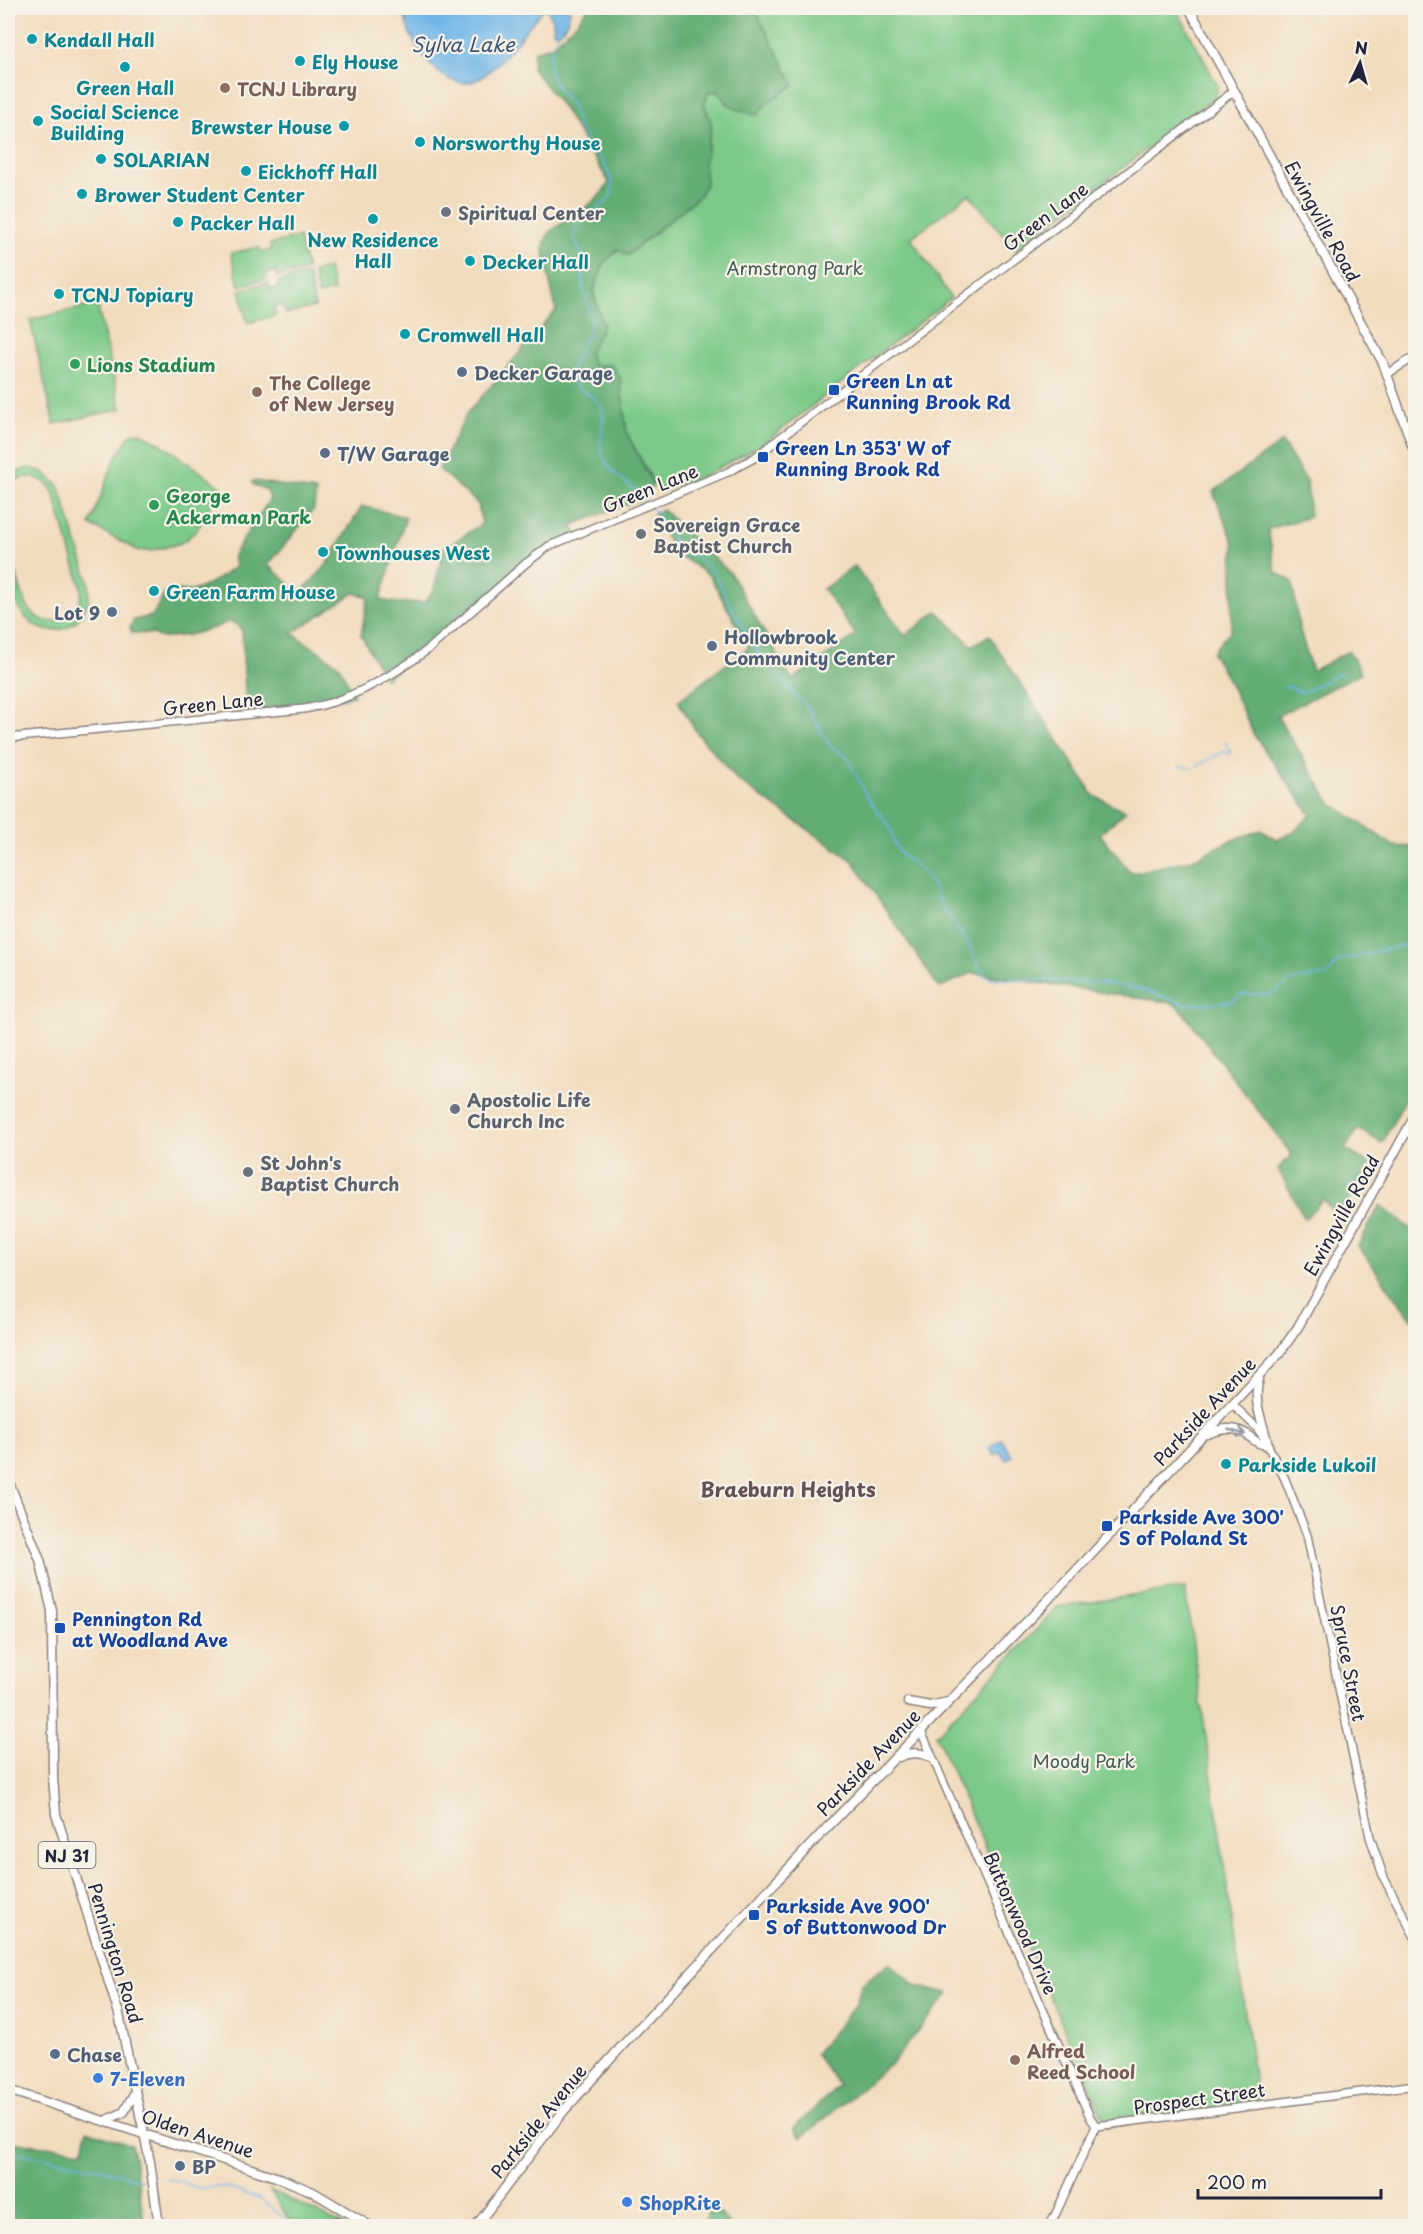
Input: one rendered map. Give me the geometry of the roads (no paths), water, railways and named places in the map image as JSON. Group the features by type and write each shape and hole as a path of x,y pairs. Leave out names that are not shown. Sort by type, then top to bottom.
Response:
{"main road":[{"name":"Ewingville Road","path":"1189,8 1387,374 1416,456"},
{"name":"Ewingville Road","path":"1295,1331 1416,1114"},
{"name":"Parkside Avenue","path":"476,2226 533,2148 580,2091 1204,1436 1260,1376 1295,1331"},
{"path":"1204,1436 1224,1429 1234,1430 1243,1432 1262,1445 1268,1445 1256,1406 1256,1389 1260,1376"},
{"name":"Pennington Road","path":"8,1480 40,1560 52,1611 53,1778 58,1822 113,1990 144,2134 159,2226"},
{"path":"908,1702 930,1706 949,1702"},
{"path":"895,1758 917,1753 932,1757"},
{"name":"Olden Avenue","path":"8,2090 282,2179 313,2192 370,2226"},
{"path":"105,2121 124,2112 135,2091"}],"street":[{"name":"Green Lane","path":"8,738 304,709 334,702 360,690 417,658 525,564 549,546 728,472 754,458 1233,91"},
{"path":"1387,374 1416,356"},
{"name":"Spruce Street","path":"1233,1405 1256,1427 1268,1445 1292,1494 1309,1541 1370,1837 1384,1878 1416,1939"},
{"name":"Buttonwood Drive","path":"921,1731 1096,2127"},
{"name":"Prospect Street","path":"1096,2127 1416,2085"},
{"path":"1050,2226 1096,2127"}],"water":[{"name":"Sylva Lake","path":"402,8 570,8 566,23 557,34 553,31 554,25 548,10 543,9 488,72 469,82 459,82 440,73 423,56 410,35"},
{"path":"1001,1439 1012,1455 1006,1460 1000,1452 994,1455 989,1448"}],"waterway":[{"path":"557,34 550,55 550,72 572,106 583,136 608,171 612,187 608,200 583,219 574,234 583,260 583,287 590,310 591,325 572,365 572,379 579,388 595,399 602,409 601,449 608,465 648,502"},
{"path":"651,506 675,542 714,572 731,607 762,659 805,704 830,746 847,757 867,797 891,829 894,843 902,856 928,877 943,908 969,945 982,974 993,979 1103,983 1144,990 1184,1004 1205,1004 1232,1001 1242,994 1270,995 1291,981 1328,975 1338,961 1401,946 1416,936"},
{"path":"1284,687 1290,687 1298,692 1305,691 1341,673"},
{"path":"1225,742 1231,752"},
{"path":"1197,766 1223,752 1231,753"},
{"path":"1178,766 1192,768"},
{"path":"8,2151 99,2168 143,2180"},
{"path":"166,2179 180,2181 197,2188 225,2187 260,2199 295,2226"}],"place":[{"name":"Kendall Hall","path":"32,39"},
{"name":"Ely House","path":"300,61"},
{"name":"Green Hall","path":"125,67"},
{"name":"TCNJ Library","path":"225,88"},
{"name":"Social Science Building","path":"38,121"},
{"name":"Brewster House","path":"344,126"},
{"name":"Norsworthy House","path":"420,142"},
{"name":"SOLARIAN","path":"101,159"},
{"name":"Eickhoff Hall","path":"246,171"},
{"name":"Brower Student Center","path":"82,194"},
{"name":"Spiritual Center","path":"446,212"},
{"name":"New Residence Hall","path":"373,219"},
{"name":"Packer Hall","path":"178,222"},
{"name":"Decker Hall","path":"470,261"},
{"name":"TCNJ Topiary","path":"59,294"},
{"name":"Cromwell Hall","path":"405,334"},
{"name":"Lions Stadium","path":"75,364"},
{"name":"Decker Garage","path":"462,372"},
{"name":"Green Ln at Running Brook Rd","path":"834,390"},
{"name":"The College of New Jersey","path":"257,392"},
{"name":"T/W Garage","path":"325,453"},
{"name":"Green Ln 353' W of Running Brook Rd","path":"763,457"},
{"name":"George Ackerman Park","path":"154,505"},
{"name":"Sovereign Grace Baptist Church","path":"641,534"},
{"name":"Townhouses West","path":"323,552"},
{"name":"Green Farm House","path":"154,591"},
{"name":"Lot 9","path":"112,612"},
{"name":"Hollowbrook Community Center","path":"712,646"},
{"name":"Apostolic Life Church Inc","path":"455,1109"},
{"name":"St John's Baptist Church","path":"248,1172"},
{"name":"Parkside Lukoil","path":"1226,1464"},
{"name":"Parkside Ave 300' S of Poland St","path":"1107,1526"},
{"name":"Pennington Rd at Woodland Ave","path":"60,1628"},
{"name":"Parkside Ave 900' S of Buttonwood Dr","path":"754,1915"},
{"name":"Chase","path":"55,2054"},
{"name":"Alfred Reed School","path":"1015,2060"},
{"name":"7-Eleven","path":"98,2078"},
{"name":"BP","path":"180,2166"},
{"name":"ShopRite","path":"627,2202"}],"district":[{"name":"Braeburn Heights","path":"788,1489"}],"park label":[{"name":"Armstrong Park","path":"795,267"},
{"name":"Moody Park","path":"1084,1760"}]}
